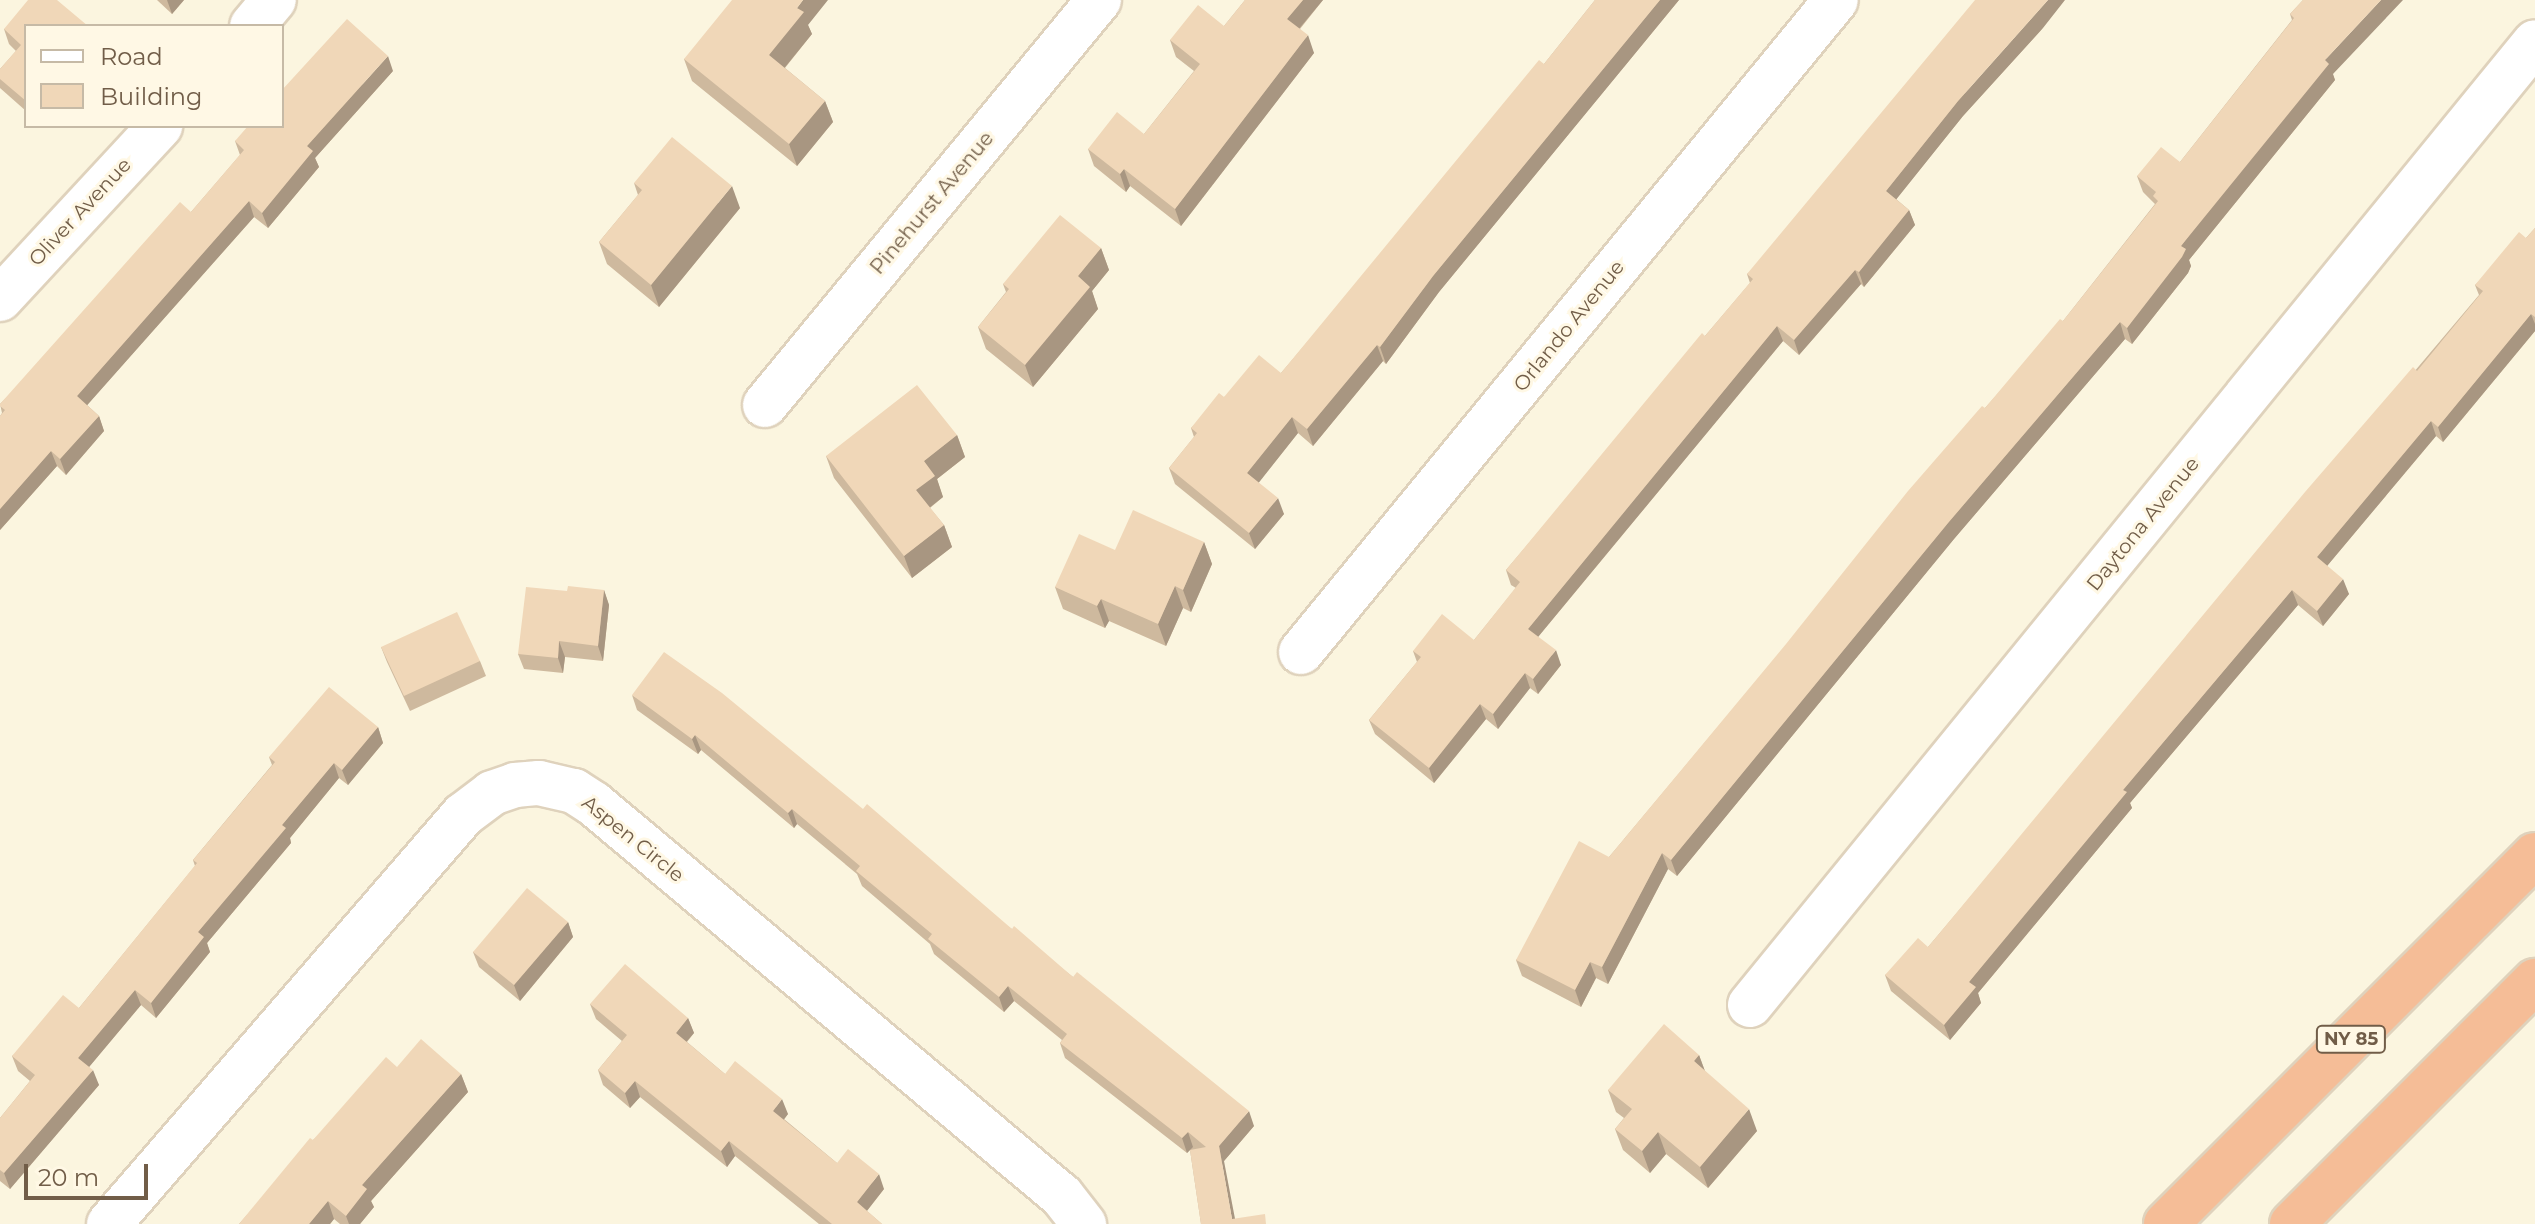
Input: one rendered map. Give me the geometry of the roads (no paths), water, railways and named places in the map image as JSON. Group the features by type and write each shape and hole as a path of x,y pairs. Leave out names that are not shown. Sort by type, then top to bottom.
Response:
{"highway":[{"name":"NY 85","path":"2166,1224 2535,855"},
{"path":"2292,1224 2535,981"}],"street":[{"path":"254,24 274,0"},
{"name":"Pinehurst Avenue","path":"765,405 1099,0"},
{"name":"Orlando Avenue","path":"1301,652 1836,0"},
{"name":"Daytona Avenue","path":"1750,1005 2535,42"},
{"name":"Oliver Avenue","path":"0,299 158,128"},
{"name":"Aspen Circle","path":"109,1224 463,815 492,793 539,783 574,791 594,804 1062,1196 1084,1224"}]}
